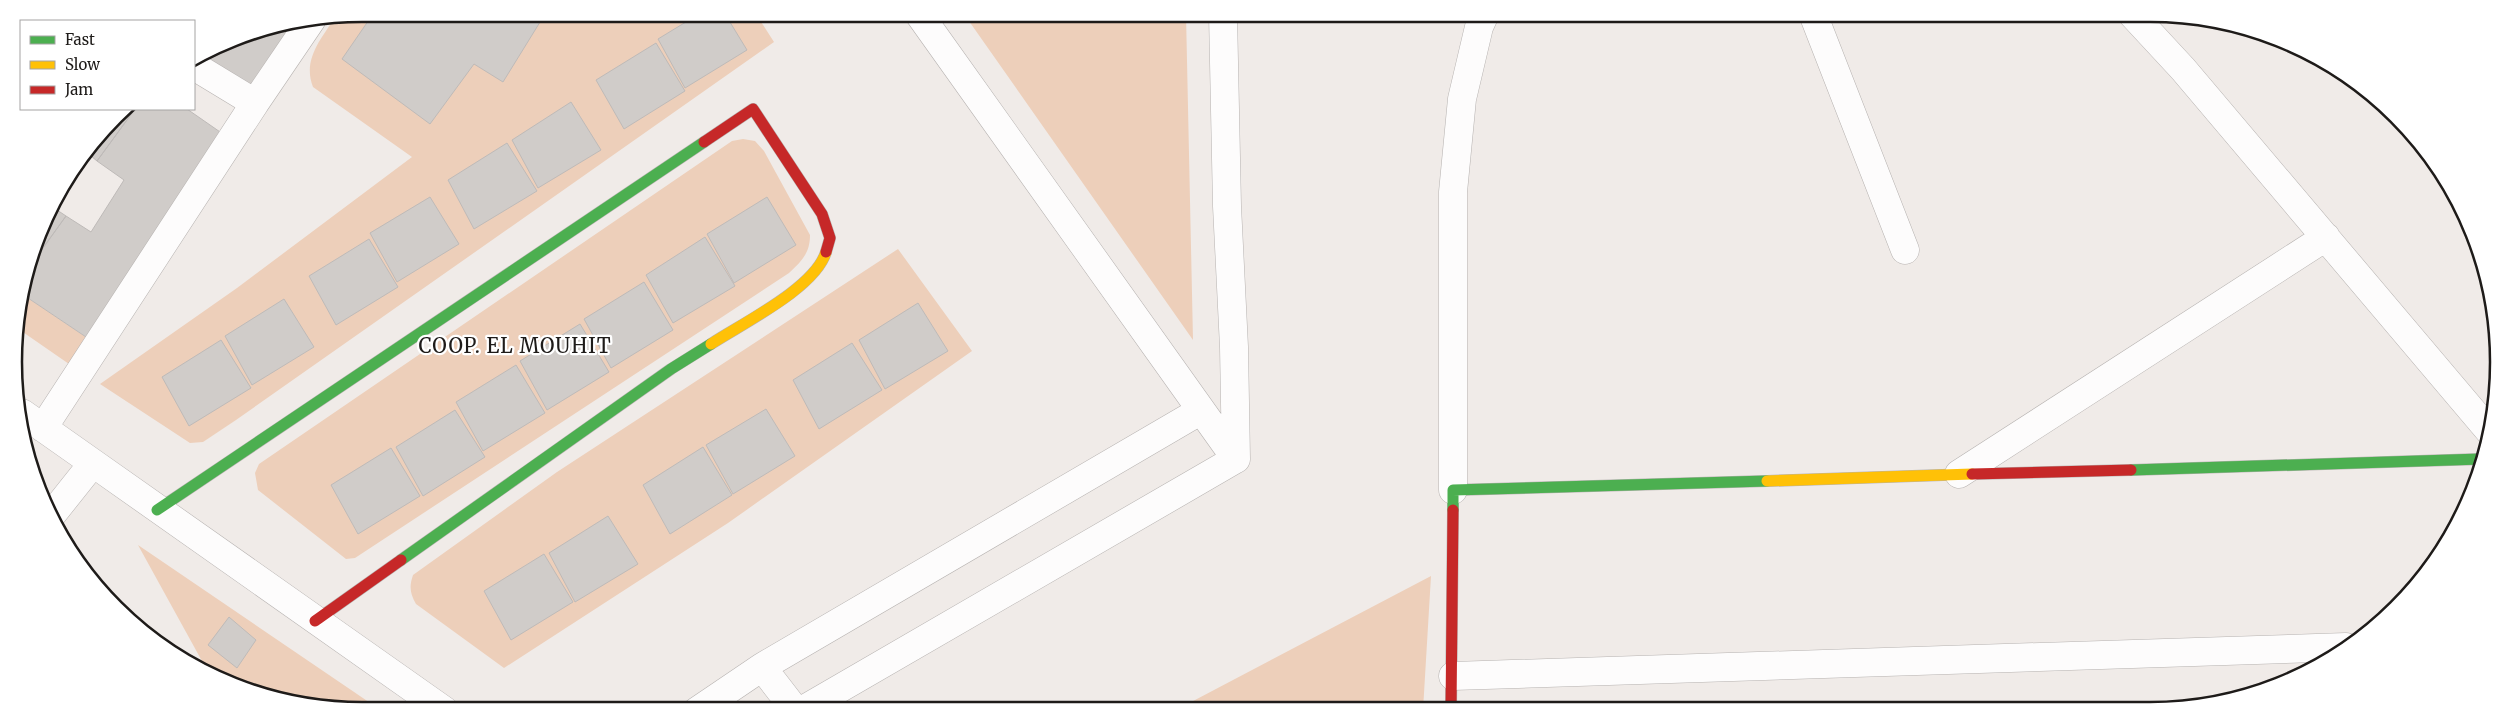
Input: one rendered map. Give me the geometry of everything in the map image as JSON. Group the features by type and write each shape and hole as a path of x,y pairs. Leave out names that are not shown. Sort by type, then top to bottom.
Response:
{"street":[{"path":"925,22 1236,459"},
{"path":"1223,22 1227,206 1234,347 1236,459"},
{"path":"1451,702 1453,192 1462,99 1481,22"},
{"path":"1816,22 1905,250"},
{"path":"2139,22 2183,69 2484,424"},
{"path":"307,27 32,420 431,702"},
{"path":"195,67 255,103"},
{"path":"158,510 753,108 822,214 830,238 822,264 804,284 671,369 315,621"},
{"path":"1959,474 2326,237"},
{"path":"710,702 762,666 1200,411"},
{"path":"815,702 1236,459"},
{"path":"1453,490 2475,459"},
{"path":"56,509 93,463"},
{"path":"1453,676 2334,647"},
{"path":"762,666 790,702"}],"shaded area":[{"path":"362,22 761,22 774,42 236,420 203,442 190,443 100,384 237,288 412,157 313,87 310,67 315,49 331,24"},
{"path":"970,22 1186,22 1193,340"},
{"path":"743,139 755,141 764,151 810,235 807,252 798,265 789,273 355,558 346,559 258,490 255,473 259,464 732,141"},
{"path":"898,249 972,351 728,523 504,668 416,604 411,590 413,575 557,472"},
{"path":"29,298 89,339 69,364 24,333"},
{"path":"138,545 369,702 318,700 275,691 232,677 203,662"},
{"path":"1431,576 1423,702 1191,702"}],"building":[{"path":"367,22 540,22 503,82 474,64 430,124 342,59"},
{"path":"686,22 730,22 747,50 685,88 658,39"},
{"path":"288,31 252,89 206,61 232,48"},
{"path":"656,43 685,91 624,129 596,80"},
{"path":"571,102 601,150 538,188 512,140"},
{"path":"135,110 188,110 223,134 89,339 29,298 42,249 66,216 91,232 124,180 97,161"},
{"path":"133,112 97,161 93,156 107,138"},
{"path":"507,143 537,191 474,229 448,180"},
{"path":"430,197 459,244 397,282 370,233"},
{"path":"767,197 796,245 734,283 707,234"},
{"path":"58,211 66,216 42,249"},
{"path":"705,237 735,286 673,323 646,275"},
{"path":"369,239 398,287 336,325 309,276"},
{"path":"644,282 673,330 611,368 584,319"},
{"path":"284,299 314,347 252,385 225,336"},
{"path":"918,303 948,351 885,389 859,340"},
{"path":"580,324 609,372 547,410 520,361"},
{"path":"221,340 251,388 189,426 162,377"},
{"path":"852,343 882,390 819,429 793,380"},
{"path":"516,365 545,413 483,451 456,402"},
{"path":"766,409 795,456 733,494 706,445"},
{"path":"455,410 485,457 423,496 396,447"},
{"path":"703,447 732,495 670,534 643,485"},
{"path":"391,448 420,496 358,534 331,485"},
{"path":"608,516 638,564 575,602 549,553"},
{"path":"544,554 573,602 511,640 484,591"},
{"path":"229,617 256,640 237,668 208,645"}],"traffic: fast":[{"path":"157,510 704,142"},
{"path":"401,560 671,369 711,344"},
{"path":"2131,470 2475,459"},
{"path":"1453,510 1453,490 1767,481"}],"traffic: slow":[{"path":"711,344 759,315 793,291 808,279 826,252"},
{"path":"1767,481 1972,474"}],"traffic: jam":[{"path":"704,142 753,109 822,214 830,238 826,252"},
{"path":"1972,474 2131,470"},
{"path":"1451,702 1453,510"},
{"path":"315,621 401,560"}],"district":[{"name":"COOP. EL MOUHIT","path":"515,346"}]}
